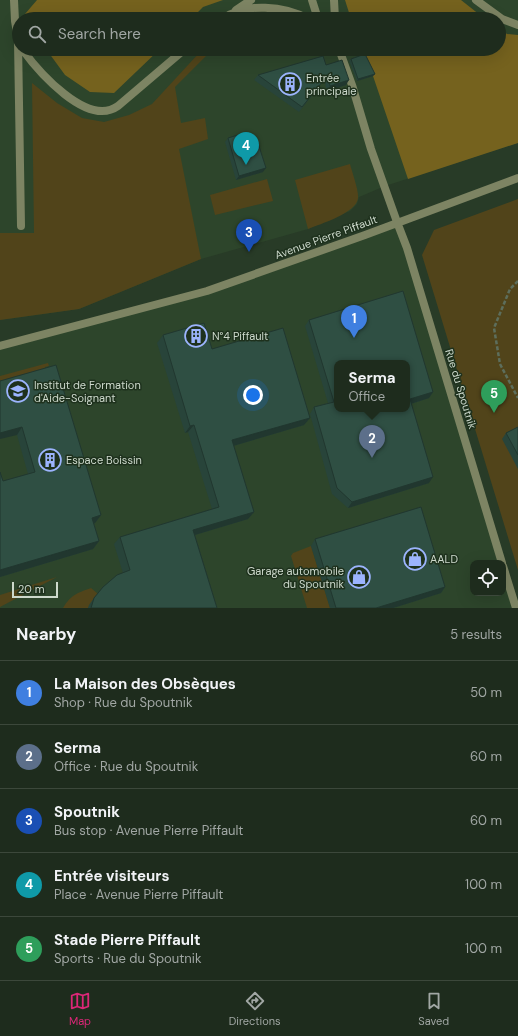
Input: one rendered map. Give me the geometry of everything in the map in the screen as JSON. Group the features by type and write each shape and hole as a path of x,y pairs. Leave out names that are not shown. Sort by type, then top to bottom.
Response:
{"street":[{"path":"14,0 15,12"},
{"path":"233,12 251,0"},
{"path":"312,0 316,12"},
{"path":"334,0 335,12"},
{"path":"476,0 492,12"},
{"path":"239,12 244,10 272,8 292,12"},
{"path":"506,20 518,25"},
{"path":"18,56 20,226"},
{"path":"28,56 45,76 71,99 88,108 105,111 114,109 118,106 176,56"},
{"name":"Rue du Spoutnik","path":"342,56 352,85 371,149 409,254 501,560"},
{"name":"Avenue Pierre Piffault","path":"0,346 207,291 365,235 518,178"},
{"path":"506,576 516,608"}],"path":[{"path":"518,280 510,289 494,328 500,364 518,398"}],"shaded area":[{"path":"0,0 518,0 518,143 385,186 359,197 357,204 350,211 308,229 201,259 79,309 0,320"},
{"path":"37,0 223,0 203,7 198,12 27,12"},
{"path":"345,0 461,0 476,12 349,12"},
{"path":"506,33 518,35 518,143 408,179 373,76 364,56 506,56"},
{"path":"51,56 153,56 114,93 90,92 65,75"},
{"path":"196,56 206,56 175,87 181,123 205,118 208,139 179,149 201,259 79,309 0,320 0,233 34,233 32,83 57,103 82,118 104,122 129,115 152,104"},
{"path":"350,164 357,191 358,198 356,203 345,213 308,229 295,180"},
{"path":"267,179 273,201 215,215 210,195"},
{"path":"518,199 518,570 422,255 434,230"},
{"path":"397,222 501,560 470,560 470,596 506,596 506,576 516,608 0,608 0,346 207,291"},
{"path":"48,363 49,366 45,367 47,373 0,387 0,376"},
{"path":"311,546 330,608 307,608 291,556 293,553"},
{"path":"57,577 0,607 0,595"},
{"path":"91,588 98,594 88,608 63,608 75,595"}],"building":[{"name":"Entrée principale","path":"323,56 326,65 342,60 349,80 330,86 327,76 302,107 258,75"},
{"path":"359,56 366,56 375,74 358,79 351,59"},
{"path":"241,134 245,147 258,143 266,168 239,176 228,138"},
{"path":"403,291 433,392 410,399 410,360 334,360 334,402 309,320"},
{"path":"204,323 212,349 283,328 310,418 232,440 254,512 193,530 217,608 91,608 94,598 103,587 117,575 130,570 120,537 219,507 194,425 190,426 163,335"},
{"name":"Espace Boissin","path":"56,365 101,515 92,518 99,541 0,570 0,472 3,481 35,472 22,427 0,433 0,381"},
{"path":"410,399 433,477 352,502 337,488 314,407 334,402 334,412 410,412"},
{"path":"518,427 518,455 506,433"},
{"path":"421,507 445,587 376,608 336,608 315,539"}],"place":[{"name":"Entrée principale","path":"290,84"},
{"name":"Entrée visiteurs","path":"246,165"},
{"name":"Spoutnik","path":"249,252"},
{"name":"N°4 Piffault","path":"196,336"},
{"name":"La Maison des Obsèques","path":"354,338"},
{"name":"Institut de Formation d'Aide-Soignant","path":"18,391"},
{"name":"Stade Pierre Piffault","path":"494,413"},
{"name":"Serma","path":"372,458"},
{"name":"Espace Boissin","path":"50,460"},
{"name":"AALD","path":"415,559"},
{"name":"Garage automobile du Spoutnik","path":"359,577"}]}
